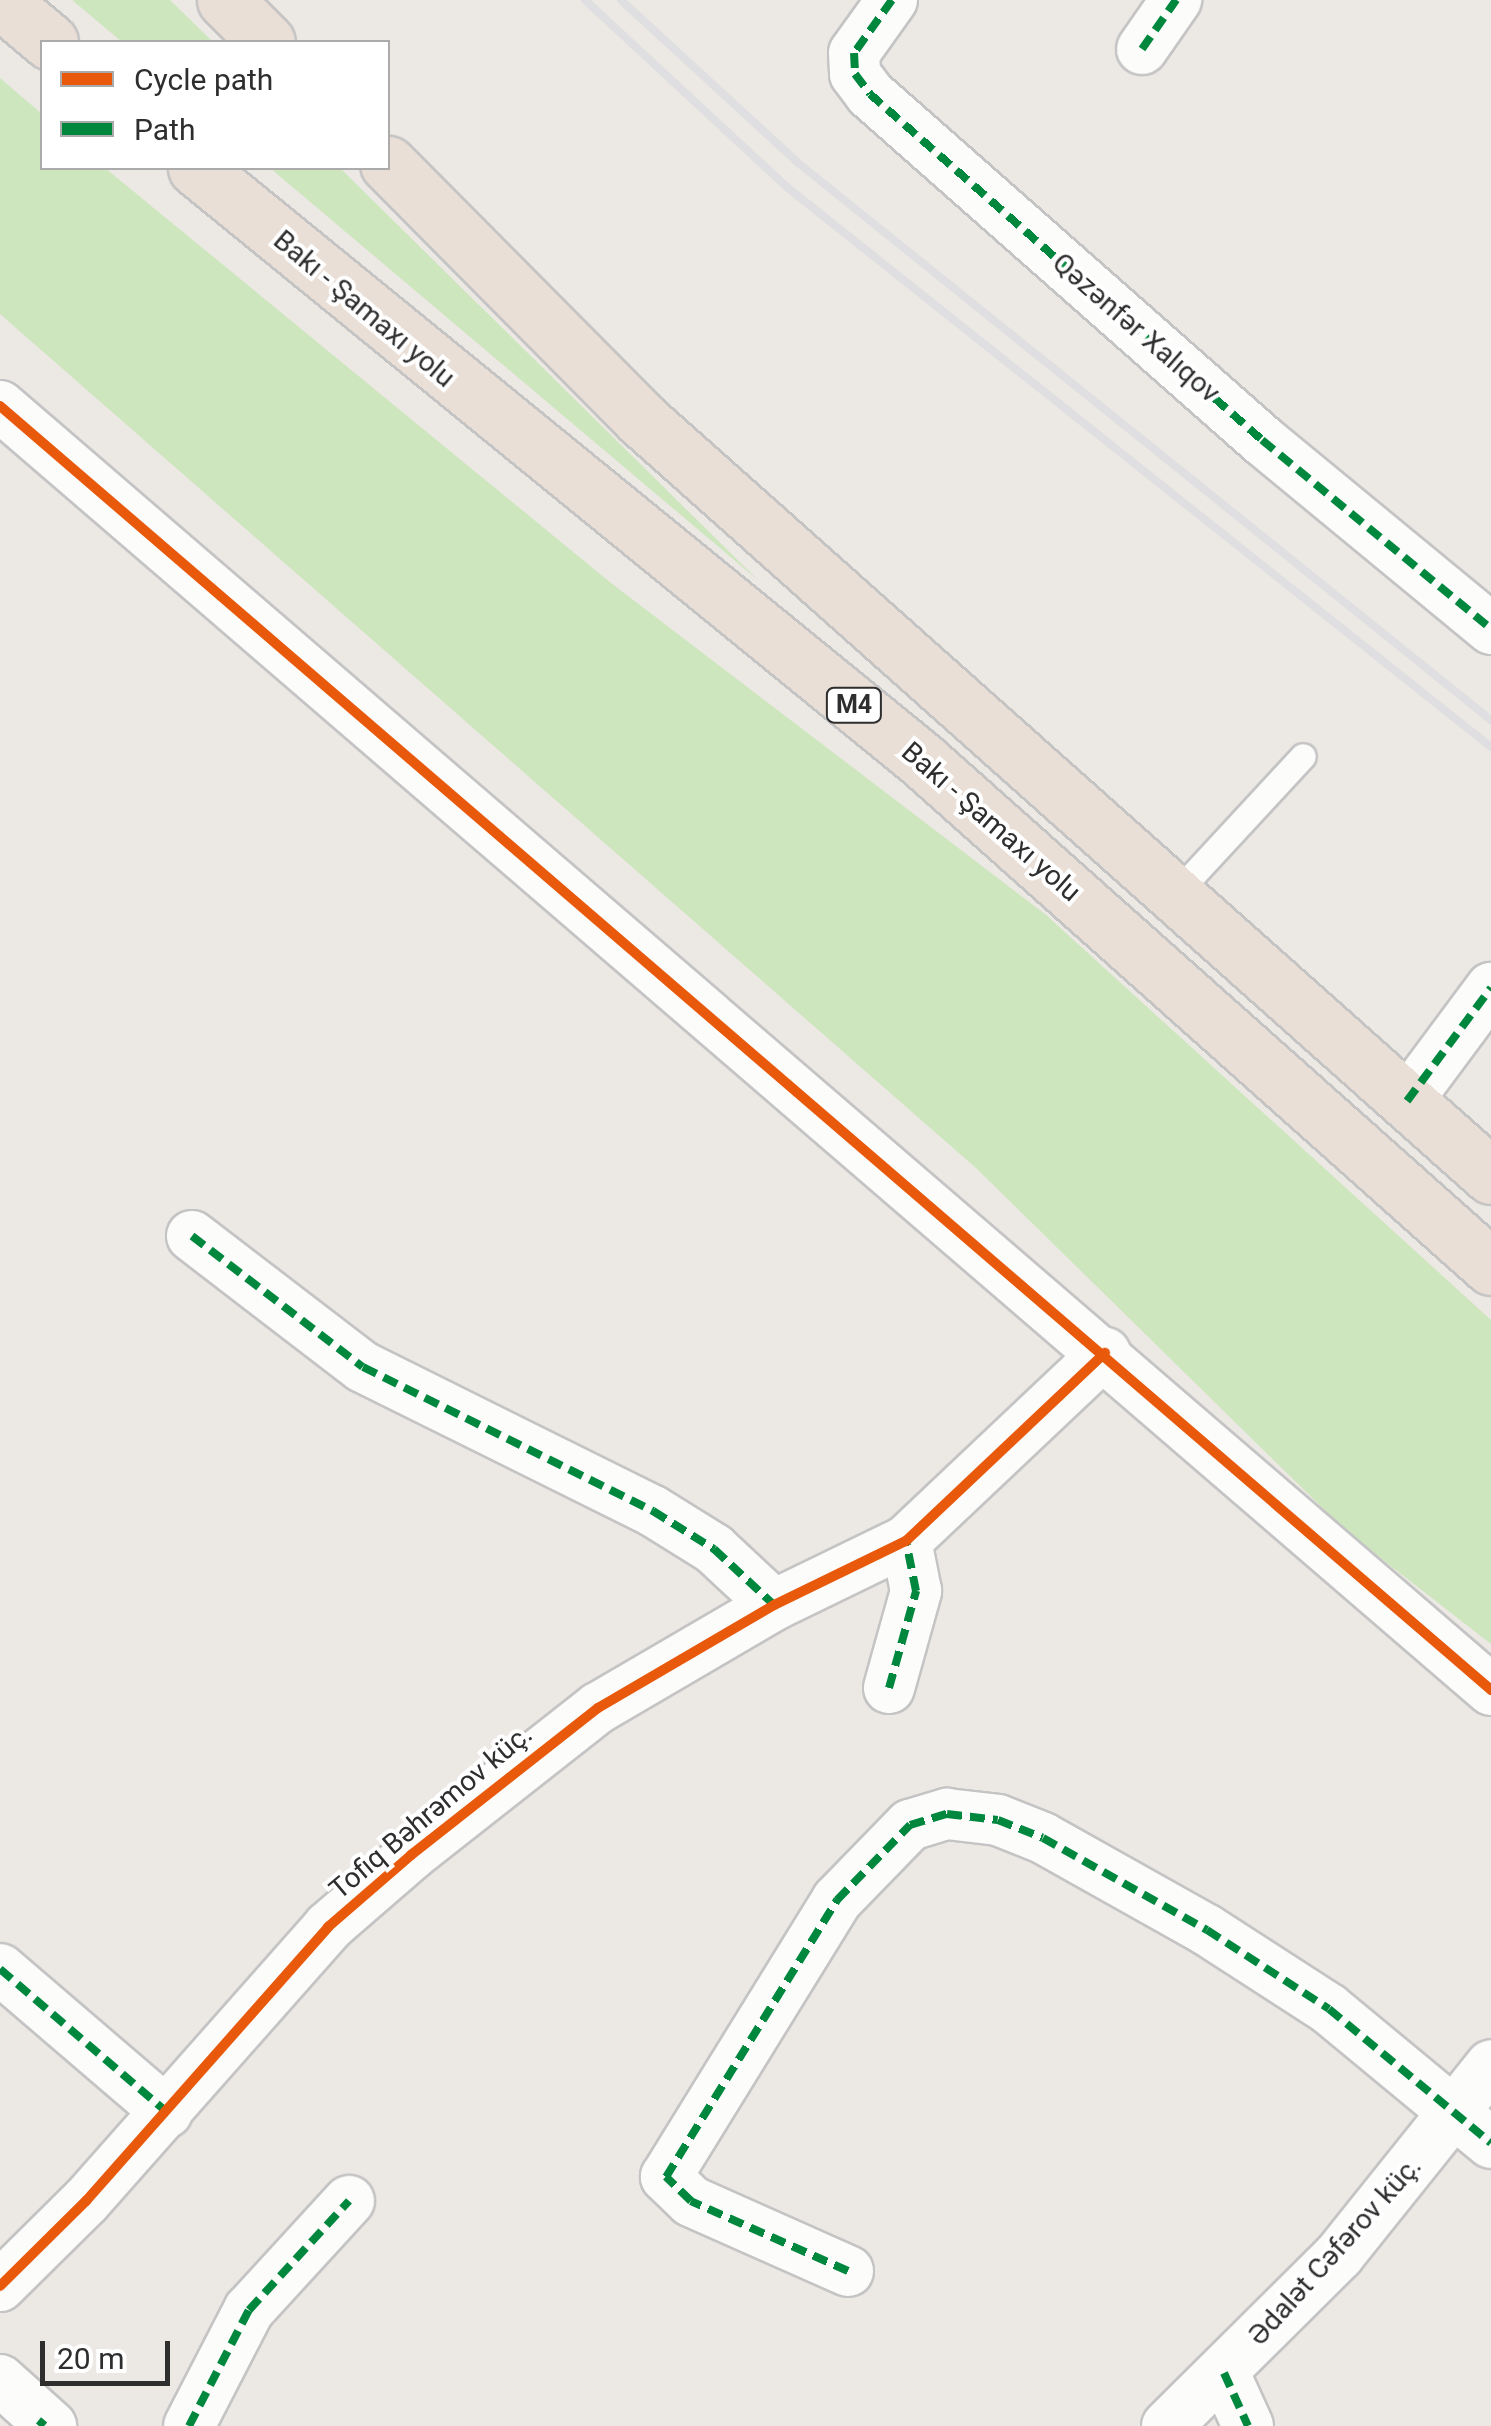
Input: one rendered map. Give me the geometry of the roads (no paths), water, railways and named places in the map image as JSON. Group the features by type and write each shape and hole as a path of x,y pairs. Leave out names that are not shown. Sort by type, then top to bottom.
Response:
{"highway":[{"path":"0,0 48,40"},
{"path":"225,0 265,40"},
{"name":"M4","path":"390,166 641,419 1178,892 1491,1176"},
{"name":"Bakı - Şamaxı yolu","path":"198,170 922,760 1491,1267"}],"street":[{"name":"Qəzənfər Xalıqov","path":"892,0 854,53 855,74 870,94 1262,440 1491,629"},
{"path":"1142,49 1176,0"},
{"path":"0,406 1106,1354 1491,1690"},
{"path":"1407,1101 1491,988"},
{"path":"192,1236 362,1366 653,1511 714,1549 774,1605"},
{"name":"Tofiq Bəhrəmov küç.","path":"0,2286 167,2112 328,1928 411,1855 598,1708 774,1605 906,1541 1106,1354"},
{"path":"889,1688 916,1591 906,1541"},
{"path":"848,2271 691,2200 666,2177 837,1900 910,1825 947,1814 998,1820 1043,1838 1207,1930 1329,2008 1474,2126"},
{"path":"0,1969 167,2112"},
{"name":"Ədalət Cəfərov küç.","path":"1167,2426 1474,2126 1491,2065"},
{"path":"189,2426 248,2310 350,2201"},
{"path":"1224,2373 1248,2426"},
{"path":"0,2380 45,2424"}],"lane":[{"path":"1178,892 1303,756"}],"railway":[{"path":"585,0 788,188 1491,747"},
{"path":"621,0 797,162 1491,720"}]}
